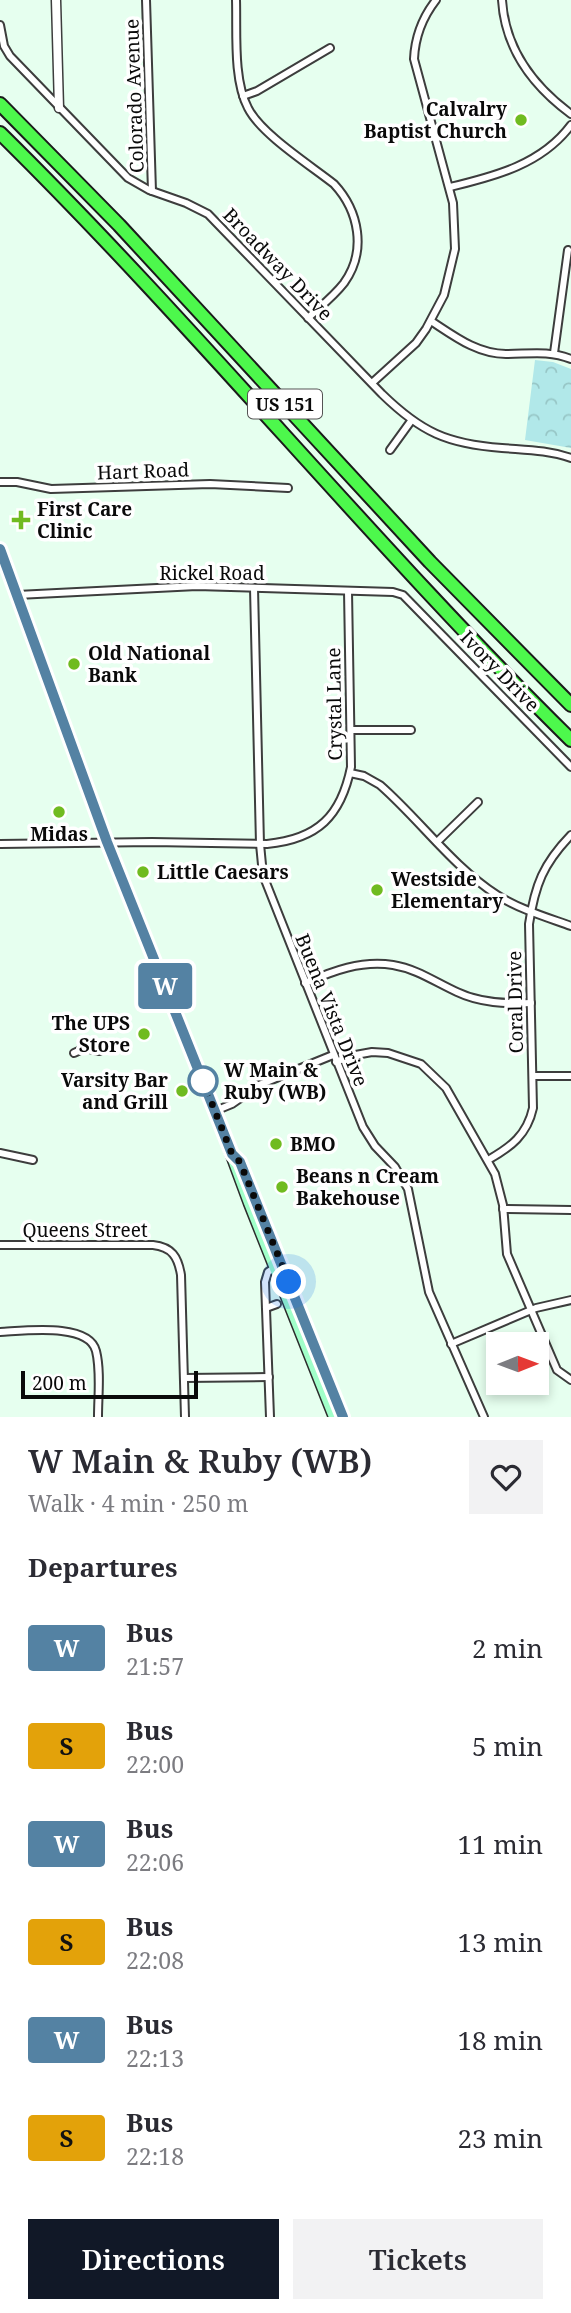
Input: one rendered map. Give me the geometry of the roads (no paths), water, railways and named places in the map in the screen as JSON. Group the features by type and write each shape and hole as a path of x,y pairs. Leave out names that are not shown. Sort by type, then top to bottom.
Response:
{"highway":[{"name":"US 151","path":"0,104 128,234 430,562 571,705"},
{"name":"US 151","path":"0,133 73,207 459,624 571,740"},
{"path":"0,142 73,207"}],"main road":[{"path":"0,549 107,842 334,1417"},
{"path":"232,1154 240,1162 343,1417"}],"street":[{"path":"56,0 59,108"},
{"name":"Colorado Avenue","path":"146,0 152,191"},
{"path":"236,0 243,96 255,120 334,184 354,212 358,241 351,272 343,284 308,318"},
{"path":"502,0 509,36 523,66 541,90 571,114"},
{"path":"372,383 416,343 431,321 444,295 455,249 455,217 450,187 414,59 418,31 432,1"},
{"name":"Broadway Drive","path":"0,27 6,51 128,178 208,214 411,421 442,437 467,444 528,449 571,458"},
{"path":"243,96 257,91 330,48"},
{"path":"450,187 528,163 551,148 571,125"},
{"path":"554,353 568,250"},
{"path":"431,321 454,337 487,351 504,354 554,353 571,359"},
{"path":"390,450 411,421"},
{"name":"Hart Road","path":"0,482 17,482 51,489 210,484 288,488"},
{"name":"Rickel Road","path":"17,595 197,586 393,592 406,597"},
{"name":"Buena Vista Drive","path":"254,588 263,875 363,1127 375,1146 395,1167 408,1189 429,1292 484,1417"},
{"name":"Crystal Lane","path":"0,844 260,844 285,842 315,830 338,807 350,773 348,591"},
{"name":"Ivory Drive","path":"406,597 571,767"},
{"path":"351,730 411,730"},
{"path":"350,773 364,776 380,785 480,883 499,897 571,926"},
{"path":"437,842 478,802"},
{"name":"Coral Drive","path":"488,1160 512,1145 523,1134 530,1121 533,1108 533,1076 529,924 535,888 542,872 555,852 571,835"},
{"path":"305,984 341,968 392,965 430,977 458,993 471,997 496,1002 531,1003"},
{"path":"74,1053 85,1048 99,1051 113,1046"},
{"path":"215,1111 232,1104 259,1085 334,1058 372,1052 404,1057 421,1064 446,1087 488,1160 500,1191 507,1254 557,1370 571,1380"},
{"path":"533,1076 571,1076"},
{"path":"0,1153 33,1160"},
{"path":"503,1209 571,1210"},
{"name":"Queens Street","path":"0,1245 153,1245 169,1250 177,1258 181,1275 184,1378"},
{"path":"270,1417 265,1278 274,1268"},
{"path":"451,1344 531,1311 571,1300"},
{"path":"266,1308 278,1304"},
{"path":"0,1332 74,1332 92,1342 96,1350 98,1417"},
{"path":"185,1417 184,1378 269,1377"}],"place":[{"name":"Calvalry Baptist Church","path":"521,120"},
{"name":"First Care Clinic","path":"21,520"},
{"name":"Old National Bank","path":"74,664"},
{"name":"Midas","path":"59,812"},
{"name":"Little Caesars","path":"143,872"},
{"name":"Westside Elementary","path":"377,890"},
{"name":"The UPS Store","path":"144,1034"},
{"name":"W Main & Ruby (WB)","path":"203,1081"},
{"name":"Varsity Bar and Grill","path":"182,1091"},
{"name":"BMO","path":"276,1144"},
{"name":"Beans n Cream Bakehouse","path":"282,1187"}]}
